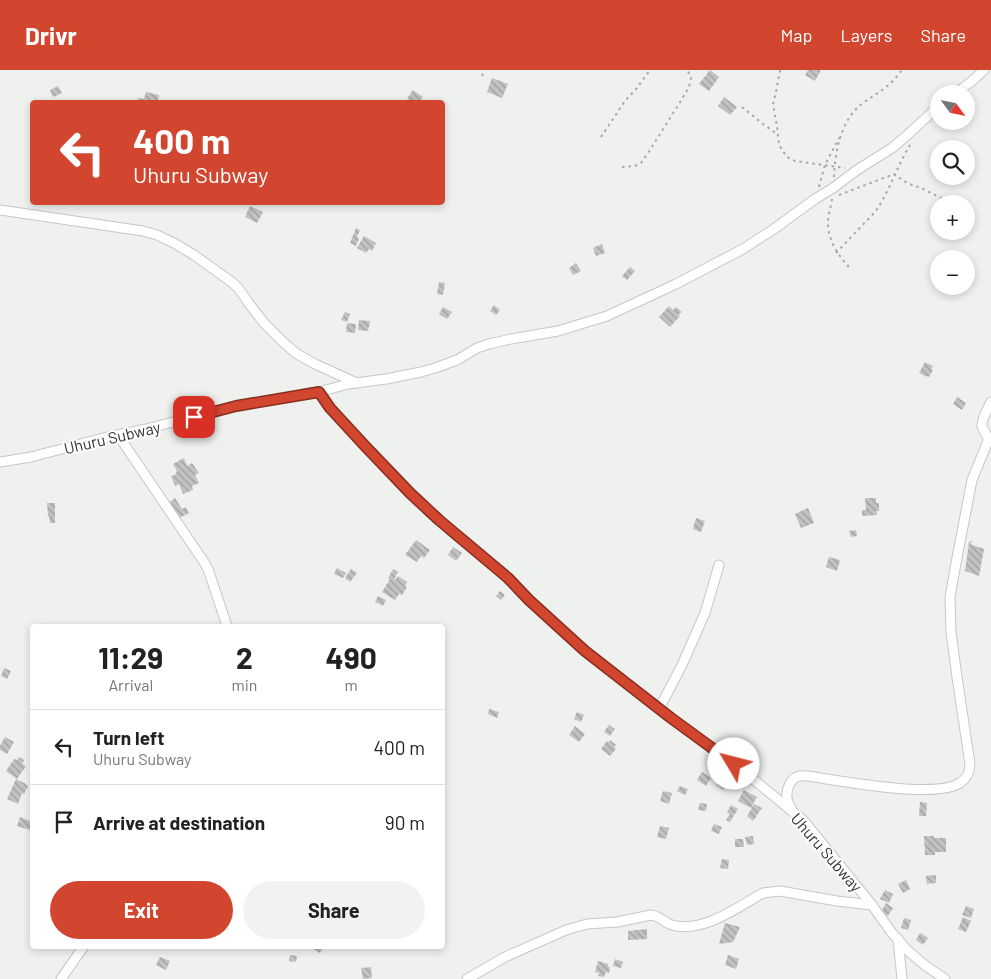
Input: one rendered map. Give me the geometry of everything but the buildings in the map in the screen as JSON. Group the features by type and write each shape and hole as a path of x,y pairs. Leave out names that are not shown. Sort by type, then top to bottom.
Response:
{"street":[{"path":"966,85 984,70"},
{"path":"319,392 435,368 457,360 477,348 489,344 558,331 607,316 727,258 774,229 857,170 892,148 930,114"},
{"path":"0,210 143,231 174,243 233,283 264,323 297,354 314,364 357,383"},
{"name":"Uhuru Subway","path":"0,462 45,454 236,406 319,392 335,414 432,514 508,578 529,600 585,651 719,753 804,821 898,939 913,955 945,979"},
{"path":"792,810 787,794 792,781 797,776 911,789 936,789 959,784 965,780 970,772 951,632 950,597 972,480 988,441 982,422 991,402"},
{"path":"118,435 204,562 226,624"},
{"path":"659,709 682,665 705,613 719,565"},
{"path":"467,979 506,957 549,937 587,924 616,922 651,915 676,927 695,926 716,919 770,891 837,902 872,905"},
{"path":"898,939 902,979"},
{"path":"61,979 82,949"}],"path":[{"path":"482,76 484,70"},
{"path":"601,137 625,100 650,70"},
{"path":"622,167 636,166 641,163 650,150 689,87 690,78 686,70"},
{"path":"780,70 773,104 779,145 787,157 795,162 834,166"},
{"path":"815,199 825,165 850,117 864,102 891,83 902,70"},
{"path":"742,107 778,134"},
{"path":"833,188 834,166 841,134"},
{"path":"836,253 875,212 913,141"},
{"path":"894,174 907,183 936,195"},
{"path":"851,269 836,253 828,224 833,198 894,174"}],"route":[{"path":"194,417 236,406 319,392 330,408 365,446 410,493 452,532 508,578 529,600 585,651 734,764"}]}
